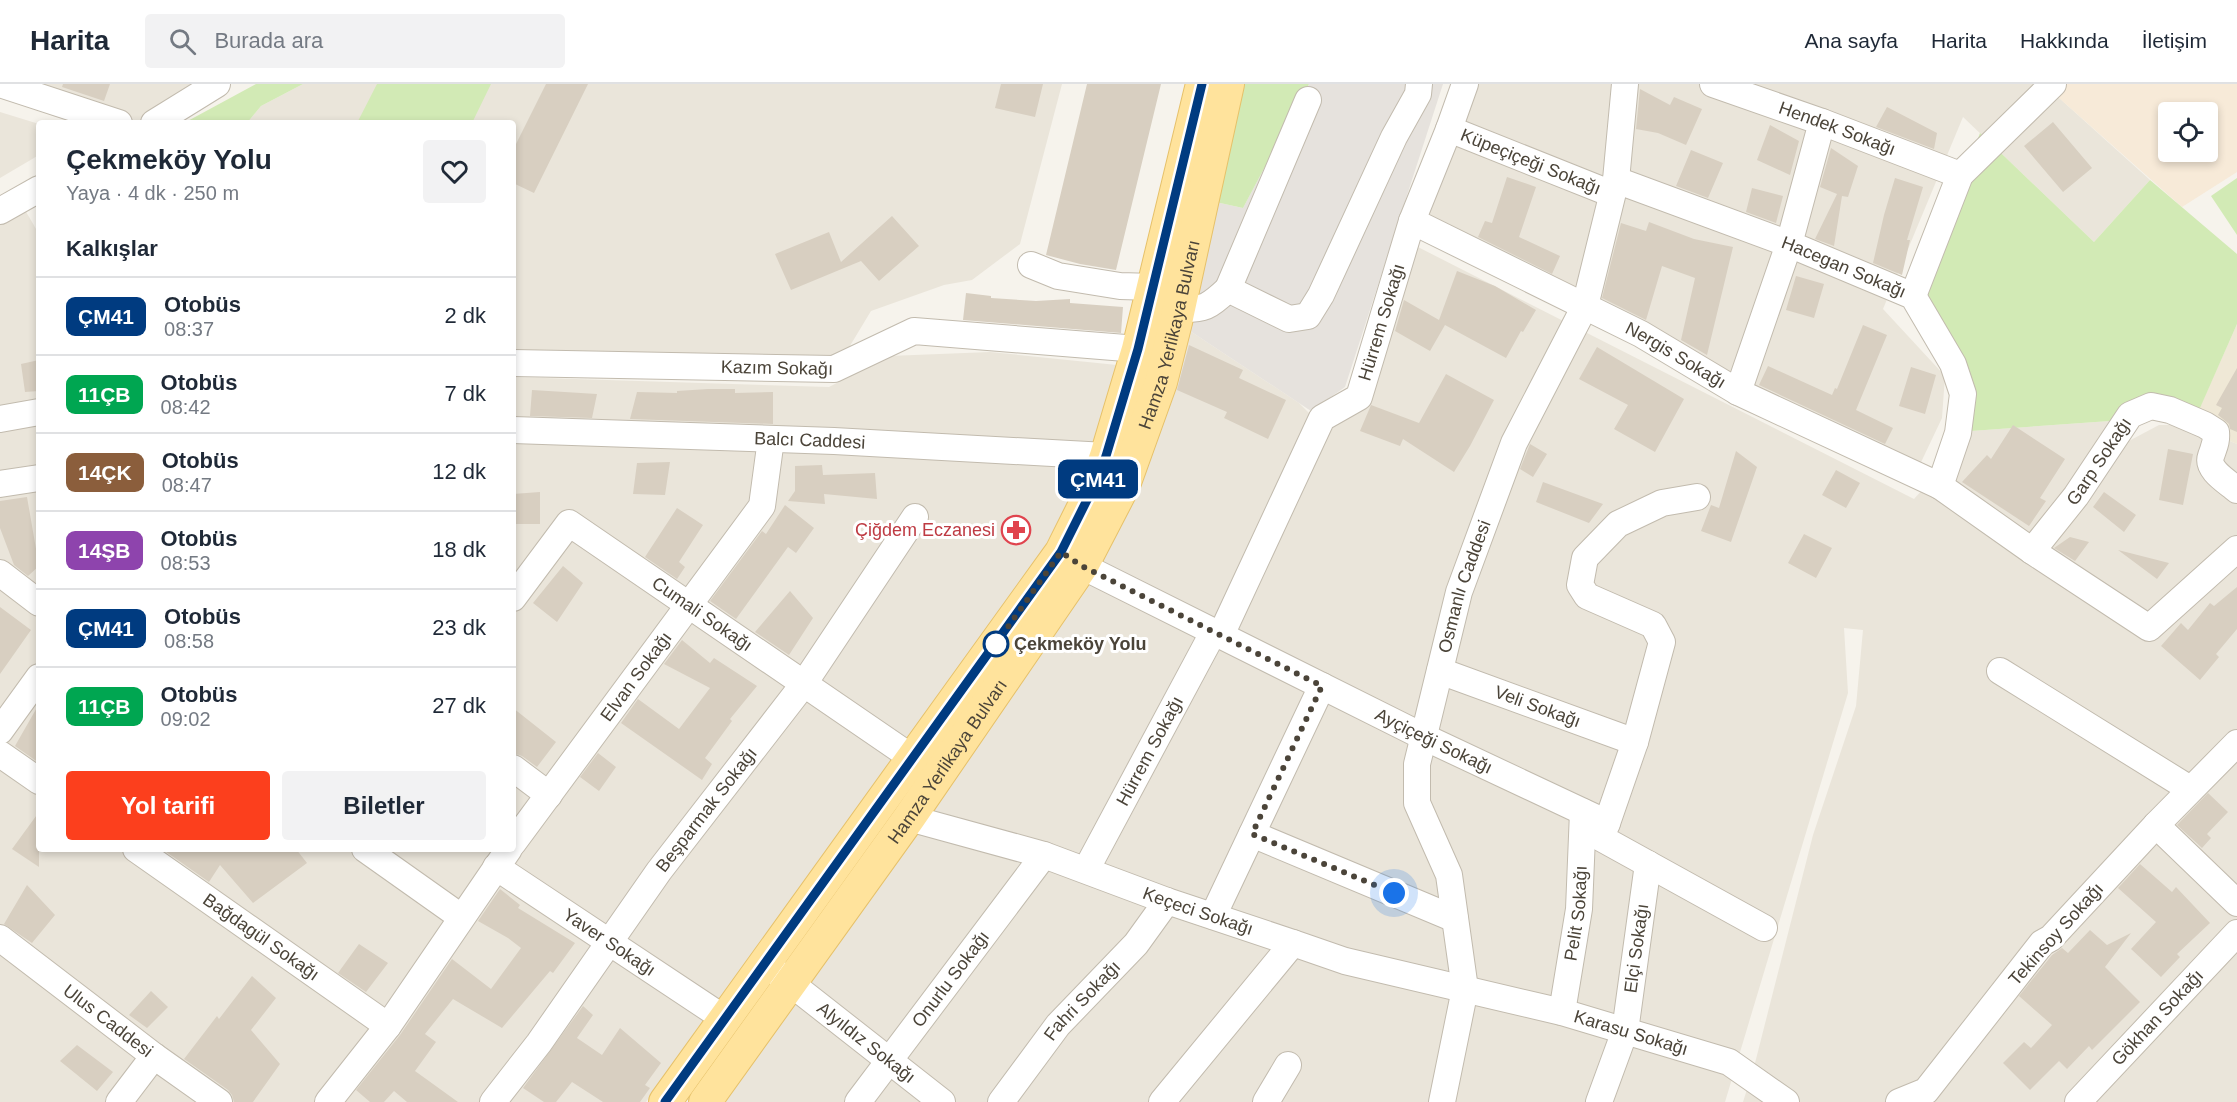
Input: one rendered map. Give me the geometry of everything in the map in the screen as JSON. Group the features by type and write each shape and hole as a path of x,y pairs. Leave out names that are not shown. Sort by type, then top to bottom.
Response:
{"main road":[{"name":"Hamza Yerlikaya Bulvarı","path":"705,1102 909,818 1071,559 1106,456 1138,349 1202,84"},
{"name":"Hamza Yerlikaya Bulvarı","path":"664,1102 913,757 1071,559 1124,484 1150,418 1161,382 1228,84"}],"street":[{"path":"159,120 217,84"},
{"path":"1228,290 1289,319 1308,316 1321,295 1394,137 1418,94 1419,84"},
{"name":"Hürrem Sokağı","path":"1086,870 1218,633 1322,418 1359,396 1412,221 1465,84"},
{"name":"Osmanlı Caddesi","path":"1442,1102 1465,989 1449,875 1417,803 1417,764 1459,592 1514,443 1585,306 1614,187 1622,126 1624,84"},
{"name":"Hendek Sokağı","path":"1713,84 1822,122 1960,175"},
{"path":"1913,296 1960,175 2053,84"},
{"path":"6,85 110,120"},
{"path":"1179,309 1200,310 1228,290 1308,100"},
{"path":"1738,392 1790,244 1822,122"},
{"name":"Küpeçiçeği Sokağı","path":"1449,129 1614,187"},
{"name":"Hacegan Sokağı","path":"1614,187 1790,244 1913,296 1953,364 1963,394 1958,433 1940,486"},
{"path":"0,211 36,191"},
{"name":"Nergis Sokağı","path":"1412,221 1641,334 1738,392 1940,486 2032,551 2150,628 2237,549"},
{"path":"1031,264 1058,276 1120,286 1154,287"},
{"name":"Kazım Sokağı","path":"516,363 834,369 914,331 1138,349"},
{"name":"Garp Sokağı","path":"2032,551 2076,496 2130,415 2151,406 2170,410 2217,432 2217,441 2209,460 2211,467 2237,490"},
{"path":"0,419 36,413"},
{"name":"Balcı Caddesi","path":"516,430 771,439 1106,456"},
{"name":"Elvan Sokağı","path":"516,839 762,506 771,439"},
{"path":"0,484 36,478"},
{"path":"1697,497 1662,503 1618,524 1586,558 1580,585 1587,596 1653,625 1662,642 1635,742 1601,838 1764,928"},
{"name":"Beşparmak Sokağı","path":"493,1102 539,1043 658,871 803,685 915,517"},
{"name":"Cumali Sokağı","path":"516,594 569,523 803,685 913,757 937,776"},
{"name":"Ayçiçeği Sokağı","path":"1071,559 1424,737 1607,823"},
{"path":"0,573 36,601"},
{"name":"Veli Sokağı","path":"1440,671 1635,742"},
{"path":"2000,671 2190,789"},
{"path":"0,731 36,681"},
{"path":"1213,916 1322,686"},
{"name":"Tekinsoy Sokağı","path":"1906,1101 1926,1090 2042,943 2051,938 2190,789 2237,743"},
{"path":"0,753 36,779"},
{"path":"516,770 549,795"},
{"name":"Pelit Sokağı","path":"1562,1012 1580,909 1583,812"},
{"name":"Keçeci Sokağı","path":"909,818 1044,855 1167,901 1345,961 1465,989"},
{"path":"2156,825 2237,903"},
{"path":"1252,834 1455,919"},
{"name":"Bağdagül Sokağı","path":"140,852 387,1026"},
{"path":"369,852 461,917"},
{"name":"Onurlu Sokağı","path":"858,1102 1044,855"},
{"path":"328,1102 387,1026 502,858"},
{"name":"Yaver Sokağı","path":"502,858 609,942 724,1019"},
{"name":"Elçi Sokağı","path":"1599,1102 1624,1031 1648,864"},
{"name":"Fahri Sokağı","path":"1001,1102 1058,1025 1136,944 1167,901"},
{"name":"Gökhan Sokağı","path":"2078,1102 2237,933"},
{"name":"Ulus Caddesi","path":"0,938 154,1056 219,1102"},
{"path":"1162,1102 1293,943"},
{"name":"Alyıldız Sokağı","path":"765,963 942,1102"},
{"name":"Karasu Sokağı","path":"1465,989 1562,1012 1729,1062 1751,1091 1786,1102"},
{"path":"119,1102 154,1056"},
{"path":"1266,1102 1288,1065"}],"shaded area":[{"path":"23,84 194,84 143,120 134,120"},
{"path":"303,84 1062,84 1020,244 972,280 944,285 871,311 842,359 516,353 516,120 249,120 261,106"},
{"path":"1309,84 1443,84 1345,387 1311,411 1178,323 1211,201 1243,208"},
{"path":"1463,84 2049,84 2048,88 2150,180 2094,242 1963,117 1883,309 1945,376 1942,418 1914,477 1415,232"},
{"path":"2063,84 2237,84 2237,172 2182,207 2059,98"},
{"path":"0,112 36,123 36,157 0,178"},
{"path":"25,210 36,229 36,852 516,852 516,377 829,387 889,356 990,352 1117,365 1087,475 1010,604 646,1102 0,1102 0,225"},
{"path":"1412,244 1914,499 1933,478 1957,432 2110,421 2127,442 2159,425 2192,425 2237,444 2237,1102 1743,1102 1813,835 1856,706 1863,630 1844,628 1848,693 1725,1102 713,1102 1074,590 1178,323 1299,403 1317,421 1348,406"},
{"path":"2237,324 2237,444 2192,425"}],"green space":[{"path":"256,84 303,84 261,106 249,120 190,120"},
{"path":"377,84 491,84 473,120 359,120"},
{"path":"1240,84 1309,84 1243,208 1211,201"},
{"path":"1980,133 2094,242 2150,180 2237,254 2237,324 2200,408 2136,398 2110,421 1957,432 1970,384 1915,307"},
{"path":"2237,178 2237,235 2211,196"}],"building":[{"path":"63,84 110,84 104,101 62,87"},
{"path":"546,84 588,84 534,193 516,184 516,144"},
{"path":"1001,84 1043,84 1035,117 995,108"},
{"path":"1087,84 1161,84 1116,270 1046,255"},
{"path":"1640,89 1670,105 1674,97 1702,109 1686,145 1658,133 1636,129"},
{"path":"1887,107 1937,133 1934,149 1876,127"},
{"path":"2053,122 2092,168 2063,192 2024,146"},
{"path":"1770,125 1799,141 1790,175 1757,160"},
{"path":"1831,148 1858,166 1848,197 1842,196 1834,246 1815,239 1837,194 1820,187"},
{"path":"1691,150 1723,163 1708,198 1676,186"},
{"path":"1507,177 1536,187 1519,237 1560,256 1552,274 1478,237 1485,221 1492,223"},
{"path":"1895,178 1923,187 1907,240 1910,240 1902,275 1873,263"},
{"path":"1752,188 1783,196 1776,223 1746,212"},
{"path":"892,216 919,246 879,281 861,261 791,290 775,254 829,232 841,262"},
{"path":"1649,222 1694,239 1733,247 1707,355 1681,340 1695,278 1662,266 1646,320 1602,298 1621,223 1646,231"},
{"path":"1457,271 1495,286 1536,310 1506,358 1445,325 1430,351 1395,331 1404,300 1439,320"},
{"path":"1796,276 1824,284 1814,318 1786,310"},
{"path":"966,293 991,296 991,298 1036,301 1070,299 1070,303 1123,307 1121,333 963,320"},
{"path":"1863,325 1887,335 1856,410 1893,428 1885,444 1759,385 1768,366 1832,395 1835,388 1837,389"},
{"path":"1189,345 1243,370 1239,378 1286,400 1268,439 1224,418 1227,412 1177,390"},
{"path":"1597,347 1684,399 1655,452 1614,429 1628,405 1579,379"},
{"path":"36,361 36,391 25,392 21,364"},
{"path":"1911,367 1936,375 1925,414 1899,406"},
{"path":"2237,368 2237,432 2230,429 2229,424 2218,415 2222,408 2216,405"},
{"path":"1446,374 1494,400 1454,472 1403,439 1400,446 1360,431 1371,405 1419,423"},
{"path":"735,389 735,393 773,392 773,424 630,419 637,392 677,393 677,391"},
{"path":"532,390 597,394 592,418 530,416"},
{"path":"2013,425 2065,459 2040,498 2046,501 2029,526 1962,482 1987,455 1991,459"},
{"path":"1530,444 1547,454 1533,477 1520,469"},
{"path":"2168,449 2193,454 2183,505 2159,500"},
{"path":"1736,451 1757,467 1731,542 1701,531 1711,505 1719,508"},
{"path":"670,462 665,495 633,494 637,463"},
{"path":"822,465 823,475 875,473 877,499 824,494 825,504 788,501 795,491 795,466"},
{"path":"1836,470 1860,483 1846,508 1822,495"},
{"path":"1543,482 1603,504 1589,523 1536,502"},
{"path":"540,492 540,524 516,524 516,494"},
{"path":"2104,492 2136,515 2124,532 2093,507"},
{"path":"27,497 36,549 36,569 28,576 14,565 0,528 0,501"},
{"path":"785,505 814,528 796,553 788,547 736,619 710,601 762,531 766,534"},
{"path":"677,508 703,525 679,562 685,567 677,579 645,557"},
{"path":"1804,534 1832,548 1816,578 1788,563"},
{"path":"2070,537 2089,542 2075,561 2054,548"},
{"path":"2118,550 2169,563 2157,579"},
{"path":"563,566 583,583 557,622 533,603"},
{"path":"2237,587 2237,629 2216,654 2219,657 2200,680 2161,646 2181,623 2188,630 2210,603 2214,606"},
{"path":"790,591 813,618 789,655 755,632"},
{"path":"0,607 31,630 0,674"},
{"path":"682,640 710,663 714,658 757,686 730,719 732,721 705,758 712,764 702,780 621,723 638,699 679,729 710,688 664,664"},
{"path":"36,709 36,761 15,746"},
{"path":"516,710 556,742 537,767 516,754"},
{"path":"598,753 616,767 599,791 580,777"},
{"path":"2208,793 2228,812 2207,834 2211,838 2202,848 2177,825"},
{"path":"36,816 36,852 39,852 39,867 12,849"},
{"path":"166,852 298,852 307,863 253,903 220,865 209,882"},
{"path":"2140,864 2172,892 2176,887 2210,923 2177,954 2180,957 2161,977 2131,949 2156,922 2118,888"},
{"path":"27,885 55,915 32,943 4,924"},
{"path":"500,889 520,905 518,908 575,943 553,973 550,971 502,1028 453,999 425,1034 436,1042 415,1071 458,1102 407,1102 394,1091 384,1102 370,1102 356,1090 400,1035 452,959 491,989 521,948 478,921"},
{"path":"2090,930 2107,945 2131,933 2105,967 2140,1002 2092,1050 2089,1046 2067,1069 2059,1061 2030,1090 2003,1063 2024,1042 2031,1048 2052,1025 2019,996 2052,955 2062,948 2068,953"},
{"path":"359,944 388,963 366,992 338,973"},
{"path":"252,976 276,998 251,1030 280,1064 253,1102 234,1102 228,1090 184,1059"},
{"path":"151,991 168,1007 147,1028 129,1015"},
{"path":"583,1006 593,1015 577,1038 602,1055 620,1028 661,1063 645,1085 650,1088 640,1102 603,1102 572,1082 556,1102 544,1102 523,1088"},
{"path":"77,1045 113,1072 97,1091 60,1061"}],"bus line":[{"name":"ÇM41","path":"665,1102 1061,552 1099,476 1106,456 1154,287 1202,84"}],"place":[{"name":"Çiğdem Eczanesi","path":"1016,530"},
{"name":"Çekmeköy Yolu","path":"996,644"}],"route":[{"path":"996,644 1061,552 1082,566 1322,686 1252,834 1394,893"}]}
